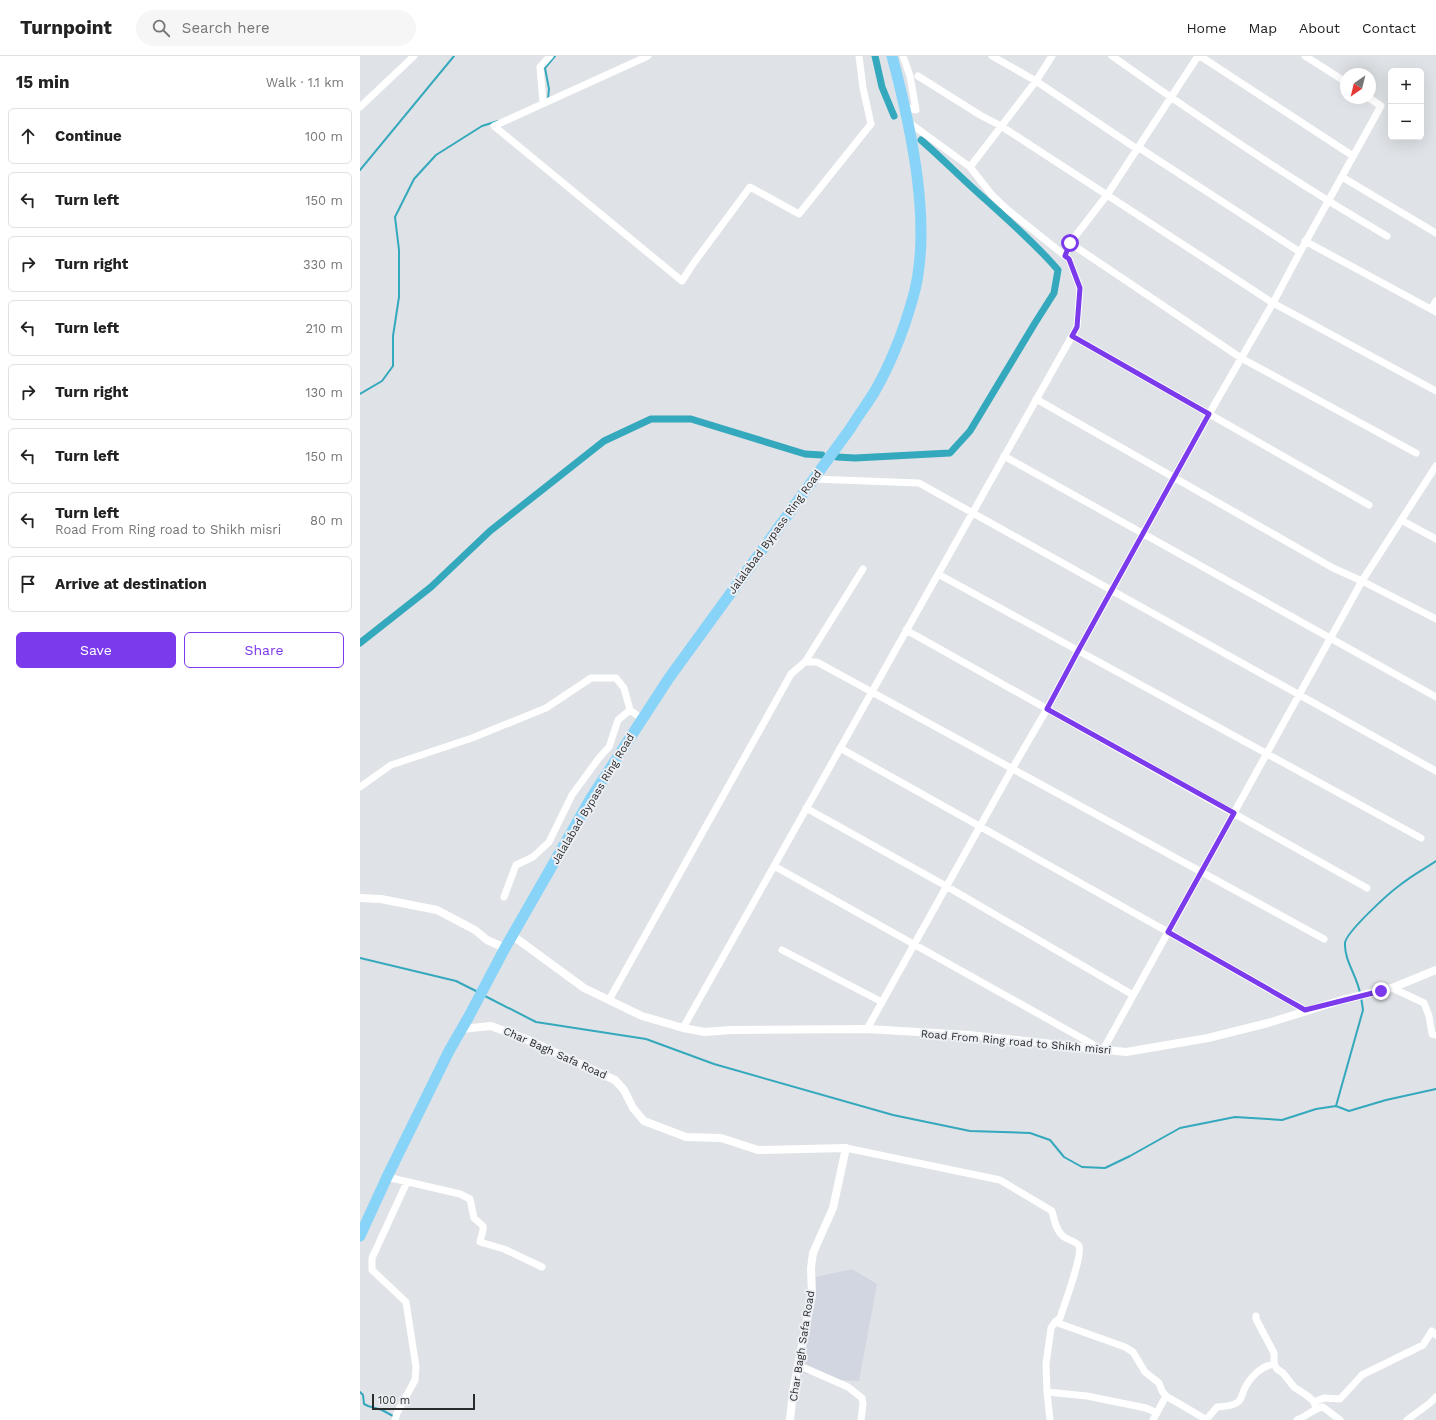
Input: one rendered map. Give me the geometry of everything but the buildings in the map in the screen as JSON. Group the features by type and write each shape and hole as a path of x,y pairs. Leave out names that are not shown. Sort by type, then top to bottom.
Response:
{"highway":[{"name":"Jalalabad Bypass Ring Road","path":"360,1236 423,1102 461,1029 505,948 592,798 669,678 850,429 874,391 893,355 913,300 920,262 921,235 917,179 906,107 892,56"}],"street":[{"path":"360,107 414,56"},
{"path":"543,103 540,67 550,56"},
{"path":"648,56 494,126 682,281 750,186 799,214 872,124 863,88 859,56"},
{"path":"903,56 910,76 916,110 906,107"},
{"path":"992,56 1036,81 1137,149 1141,149 1300,252"},
{"path":"970,168 1036,81 1052,56"},
{"path":"1112,56 1171,98 1327,202 1387,236"},
{"path":"1065,256 1070,243 1107,195 1199,56 1353,156"},
{"path":"1305,56 1340,78"},
{"path":"918,76 980,115 1001,126 1273,303 1436,391"},
{"path":"867,1029 946,886 1047,709 1209,414 1273,303 1327,202 1381,106 1376,103"},
{"path":"683,1028 1077,327 1080,288 1069,259 992,196 970,168 907,121"},
{"path":"1342,177 1436,233"},
{"path":"1306,241 1434,310 1436,301"},
{"path":"1070,243 1241,358 1416,453"},
{"path":"1072,336 1369,505"},
{"path":"1036,399 1333,568 1436,619"},
{"path":"1004,456 1436,697"},
{"path":"774,866 1103,1050 1362,582 1436,466"},
{"path":"813,479 919,483 1436,771"},
{"path":"1401,520 1436,539"},
{"path":"609,1000 791,674 805,662 863,569"},
{"path":"938,574 1421,838"},
{"path":"906,630 1367,888"},
{"path":"805,662 817,662 1324,939"},
{"path":"360,787 391,765 472,738 546,708 591,678 616,678 624,688 630,710 642,719"},
{"path":"504,897 516,865 533,857 549,842 572,795 609,747 618,720 630,710"},
{"path":"840,748 1305,1010"},
{"path":"806,808 946,886 1133,995"},
{"path":"360,898 382,899 437,910 475,930 487,940 505,948"},
{"name":"Road From Ring road to Shikh misri","path":"513,936 584,988 642,1016 683,1028 705,1032 731,1030 867,1029 969,1035 1126,1052 1208,1038 1268,1022 1305,1010 1392,988 1436,970"},
{"path":"782,950 882,1002"},
{"path":"1392,988 1424,1003 1429,1016 1432,1034 1436,1036"},
{"name":"Char Bagh Safa Road","path":"461,1029 491,1026 526,1038 615,1080 624,1090 633,1108 644,1121 686,1137 721,1138 758,1150 846,1148 833,1208 813,1253 811,1268 812,1294 793,1391 790,1420"},
{"path":"846,1148 1000,1180 1052,1211 1057,1229 1062,1236 1077,1244 1079,1247 1079,1258 1060,1318 1051,1328 1046,1364 1050,1420"},
{"path":"387,1177 460,1194 470,1199 474,1218 483,1226 480,1242 504,1249 542,1267"},
{"path":"396,1420 399,1408 416,1380 416,1367 406,1302 372,1270 372,1258 407,1182"},
{"path":"1256,1316 1256,1319 1274,1353 1274,1364 1294,1387 1309,1396 1315,1405 1323,1407 1340,1420"},
{"path":"1055,1322 1125,1347 1133,1352 1145,1372 1159,1384 1166,1396 1206,1420 1217,1407 1226,1408 1238,1402 1252,1377 1267,1365 1274,1364"},
{"path":"1298,1420 1305,1417 1315,1405 1324,1398 1340,1399 1362,1375 1423,1345 1432,1332 1436,1335"},
{"path":"798,1365 848,1387 862,1398 863,1404 861,1420"},
{"path":"1047,1392 1087,1396 1146,1408 1156,1413"},
{"path":"1153,1420 1166,1396"},
{"path":"1407,1420 1436,1397"}],"shaded area":[{"path":"852,1269 877,1284 859,1381 839,1380 803,1373 816,1277"}],"waterway":[{"path":"360,170 454,56"},
{"path":"548,99 549,89 545,68 555,56"},
{"path":"875,56 882,87 894,116"},
{"path":"360,394 382,381 393,366 393,336 399,297 399,250 395,217 414,179 436,155 482,126 498,121"},
{"path":"837,457 855,458 950,453 970,431 1054,293 1058,270 1023,233 921,140"},
{"path":"360,643 431,587 490,531 604,441 651,419 691,419 805,454 822,455"},
{"path":"1360,993 1346,956 1345,943 1347,938 1352,930 1395,889 1436,861"},
{"path":"360,958 456,981 478,992"},
{"path":"483,995 536,1022 646,1039 714,1064 893,1115 970,1131 1030,1133 1050,1140 1064,1157 1082,1167 1105,1168 1180,1128 1235,1117 1282,1120 1316,1109 1336,1106 1349,1111 1386,1100 1436,1089"},
{"path":"1336,1106 1363,1010 1361,997"},
{"path":"360,1392 363,1395 364,1404 382,1410 393,1416"}],"route":[{"path":"1070,243 1065,256 1069,259 1080,288 1077,327 1072,336 1209,414 1047,709 1234,813 1168,932 1305,1010 1381,991"}]}
